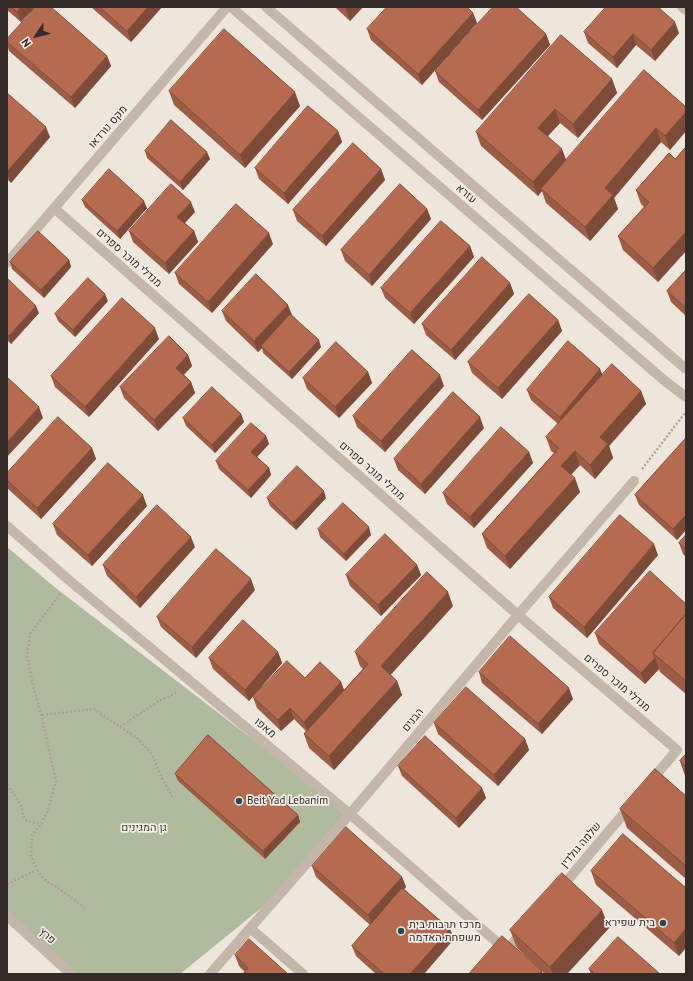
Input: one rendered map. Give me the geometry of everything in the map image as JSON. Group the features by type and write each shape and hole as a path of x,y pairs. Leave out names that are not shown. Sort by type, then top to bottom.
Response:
{"street":[{"name":"מקס נורדאו","path":"7,262 227,7"},
{"name":"עזרא","path":"231,7 665,381 686,397"},
{"name":"עזרא","path":"266,7 686,369"},
{"path":"682,7 686,10"},
{"name":"מנדלי מוכר ספרים","path":"54,208 518,615 678,750 646,787"},
{"name":"הבנים","path":"210,974 350,814 518,615 634,481"},
{"name":"מאפו","path":"7,526 70,581 350,814 507,951"},
{"name":"שלמה גולדין","path":"553,896 636,799"},
{"name":"פרץ","path":"7,916 71,974"},
{"path":"487,974 527,927"},
{"path":"250,928 303,974"}],"path":[{"path":"634,481 686,412"},
{"path":"70,581 30,634 27,656 56,781 47,813 32,835 31,856 37,870 46,881 60,889 85,908"},
{"path":"120,727 159,701 193,684"},
{"path":"41,714 94,709 136,737 152,754 161,776 173,798"},
{"path":"7,785 19,801 23,816 27,821 40,824"},
{"path":"7,884 37,870"}],"green space":[{"name":"גן המגינים","path":"7,547 57,589 350,814 281,892 180,974 71,974 7,915"}],"building":[{"path":"12,7 21,7 17,12"},
{"path":"36,7 51,7 107,56 71,97 7,42 7,39"},
{"path":"100,7 148,7 127,31"},
{"path":"387,7 467,7 473,13 418,74 367,29"},
{"path":"493,7 516,7 546,34 478,110 435,71"},
{"path":"606,7 658,7 675,22 651,50 633,34 613,57 584,32"},
{"path":"224,29 295,92 240,155 169,91"},
{"path":"561,35 612,79 573,124 555,109 538,128 562,149 533,182 476,132"},
{"path":"644,70 686,107 686,112 665,136 656,128 605,188 613,195 585,227 541,189"},
{"path":"7,93 46,127 7,172"},
{"path":"308,106 338,131 284,193 255,168"},
{"path":"171,120 207,152 180,182 145,151"},
{"path":"353,143 381,169 322,236 293,210"},
{"path":"686,147 686,232 653,268 618,236 649,202 636,190 669,153 675,159"},
{"path":"109,169 144,201 117,231 82,200"},
{"path":"171,184 191,202 177,217 194,231 165,263 129,231"},
{"path":"400,184 427,209 369,275 341,250"},
{"path":"236,204 269,233 208,302 175,273"},
{"path":"441,221 470,246 410,313 381,288"},
{"path":"38,231 69,260 41,290 10,262"},
{"path":"482,257 510,283 451,350 422,324"},
{"path":"686,270 686,308 667,291"},
{"path":"256,274 288,305 254,341 222,311"},
{"path":"7,278 36,306 9,336 7,335"},
{"path":"88,278 105,294 73,330 55,314"},
{"path":"529,294 558,320 498,388 468,362"},
{"path":"122,298 155,328 85,407 51,376"},
{"path":"290,314 319,340 289,372 261,346"},
{"path":"169,336 188,355 176,368 191,382 154,420 120,387"},
{"path":"568,341 600,369 560,417 527,390"},
{"path":"336,342 368,372 335,407 303,378"},
{"path":"412,350 440,375 381,441 353,416"},
{"path":"612,364 641,391 600,437 608,444 590,465 575,451 561,466 575,478 505,556 482,534 559,448 546,437"},
{"path":"7,377 39,407 7,442"},
{"path":"212,387 241,414 212,445 183,418"},
{"path":"453,392 480,417 421,484 394,459"},
{"path":"58,417 92,448 37,508 7,480 7,473"},
{"path":"251,423 266,436 251,452 269,468 248,490 216,461"},
{"path":"501,427 529,452 470,517 443,493"},
{"path":"686,438 686,515 673,529 635,495"},
{"path":"108,463 143,495 88,555 53,524"},
{"path":"297,466 324,491 293,523 267,498"},
{"path":"343,503 369,527 344,554 318,529"},
{"path":"157,505 191,537 136,597 103,565"},
{"path":"620,515 654,544 584,627 549,597"},
{"path":"385,534 417,565 378,605 346,575"},
{"path":"686,535 686,549 679,543"},
{"path":"216,549 251,579 192,647 157,617"},
{"path":"650,571 686,604 686,614 653,653 655,658 641,673 595,633"},
{"path":"427,572 448,592 381,666 397,681 329,756 304,734 368,664 355,652"},
{"path":"686,614 686,681 653,653"},
{"path":"243,620 278,652 245,690 209,658"},
{"path":"510,636 569,688 538,724 479,672"},
{"path":"287,661 305,678 320,662 341,682 304,722 290,708 278,720 253,697"},
{"path":"466,687 525,739 494,775 434,723"},
{"name":"Beit Yad Lebanim","path":"208,735 298,815 263,851 175,774"},
{"path":"425,736 482,788 456,818 398,766"},
{"path":"686,754 686,767 680,761"},
{"path":"655,769 686,796 686,866 620,809"},
{"path":"346,827 402,877 368,915 312,866"},
{"name":"בית שפירא","path":"623,834 686,888 686,928 674,943 591,871"},
{"path":"562,873 602,910 550,967 510,930"},
{"path":"402,888 450,929 410,974 384,974 352,946"},
{"path":"502,936 542,971 539,974 469,974"},
{"path":"618,937 660,974 595,974 589,969"},
{"path":"249,939 288,974 243,974 248,968 235,955"}],"place":[{"name":"Beit Yad Lebanim","path":"239,801"},
{"name":"בית שפירא","path":"663,923"},
{"name":"מרכז תרבות בית משפחת האדמה","path":"401,931"}]}
